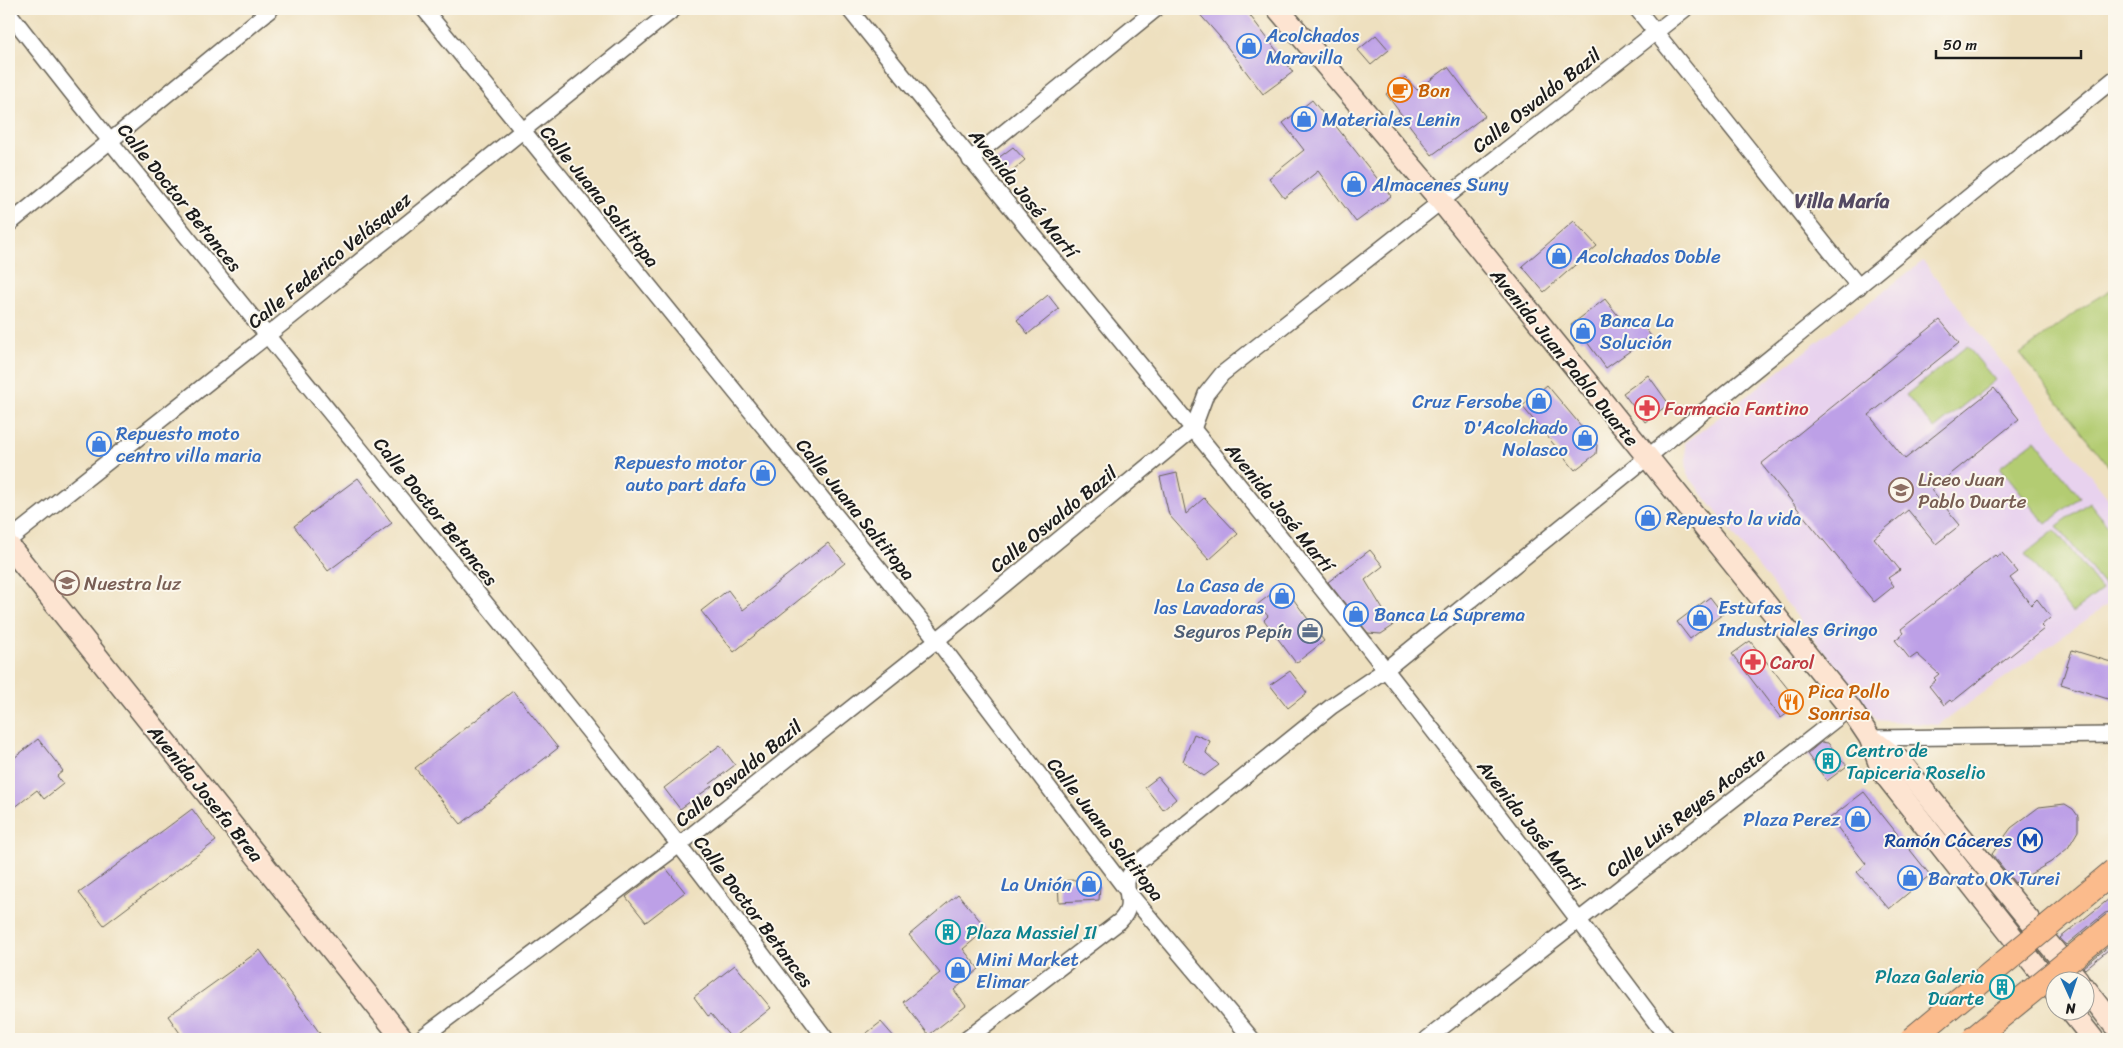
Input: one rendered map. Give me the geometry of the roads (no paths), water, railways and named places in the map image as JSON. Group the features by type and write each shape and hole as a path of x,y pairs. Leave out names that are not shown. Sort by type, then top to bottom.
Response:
{"main road":[{"name":"Avenida Juan Pablo Duarte","path":"1278,9 1440,200 1647,459 1850,708 1870,738"},
{"name":"Avenida Josefa Brea","path":"9,546 403,1039"},
{"path":"1870,738 1899,760 2070,970"},
{"path":"1870,738 1882,771 2046,979"},
{"path":"1912,1039 2114,871"},
{"path":"1973,1039 2114,924"},
{"path":"2096,1002 2114,1025"},
{"path":"2078,1020 2093,1039"}],"street":[{"path":"9,224 271,9"},
{"name":"Calle Juana Saltitopa","path":"424,9 937,640 1128,892 1252,1039"},
{"name":"Calle Federico Velásquez","path":"9,540 674,9"},
{"name":"Avenida José Martí","path":"849,9 970,160 1193,429 1385,670 1580,921 1668,1039"},
{"path":"970,160 1156,9"},
{"path":"1637,9 1859,287"},
{"name":"Calle Osvaldo Bazil","path":"420,1039 679,845 937,640 1193,429 1206,394 1222,374 1440,200 1686,9"},
{"name":"Calle Doctor Betances","path":"9,13 109,142 268,335 679,845 826,1039"},
{"path":"967,1039 1120,921 1126,914 1129,906 1127,880 1140,861 1332,706 1385,670 2114,79"},
{"name":"Calle Luis Reyes Acosta","path":"1427,1039 1850,708"},
{"path":"1870,738 2114,735"}],"place":[{"name":"Acolchados Maravilla","path":"1249,46"},
{"name":"Bon","path":"1400,90"},
{"name":"Materiales Lenin","path":"1304,119"},
{"name":"Almacenes Suny","path":"1354,184"},
{"name":"Acolchados Doble","path":"1559,256"},
{"name":"Banca La Solución","path":"1583,331"},
{"name":"Cruz Fersobe","path":"1539,401"},
{"name":"Farmacia Fantino","path":"1647,408"},
{"name":"D'Acolchado Nolasco","path":"1585,438"},
{"name":"Repuesto moto centro villa maria","path":"99,444"},
{"name":"Repuesto motor auto part dafa","path":"763,473"},
{"name":"Liceo Juan Pablo Duarte","path":"1901,490"},
{"name":"Repuesto la vida","path":"1648,518"},
{"name":"Nuestra luz","path":"67,583"},
{"name":"La Casa de las Lavadoras","path":"1282,596"},
{"name":"Banca La Suprema","path":"1356,614"},
{"name":"Estufas Industriales Gringo","path":"1700,618"},
{"name":"Seguros Pepín","path":"1310,631"},
{"name":"Carol","path":"1753,662"},
{"name":"Pica Pollo Sonrisa","path":"1791,702"},
{"name":"Centro de Tapiceria Roselio","path":"1828,761"},
{"name":"Plaza Perez","path":"1858,819"},
{"name":"Ramón Cáceres","path":"2030,840"},
{"name":"Barato OK Turei","path":"1910,878"},
{"name":"La Unión","path":"1089,884"},
{"name":"Plaza Massiel II","path":"948,932"},
{"name":"Mini Market Elimar","path":"958,970"},
{"name":"Plaza Galeria Duarte","path":"2002,987"}],"district":[{"name":"Villa María","path":"1842,201"}]}
